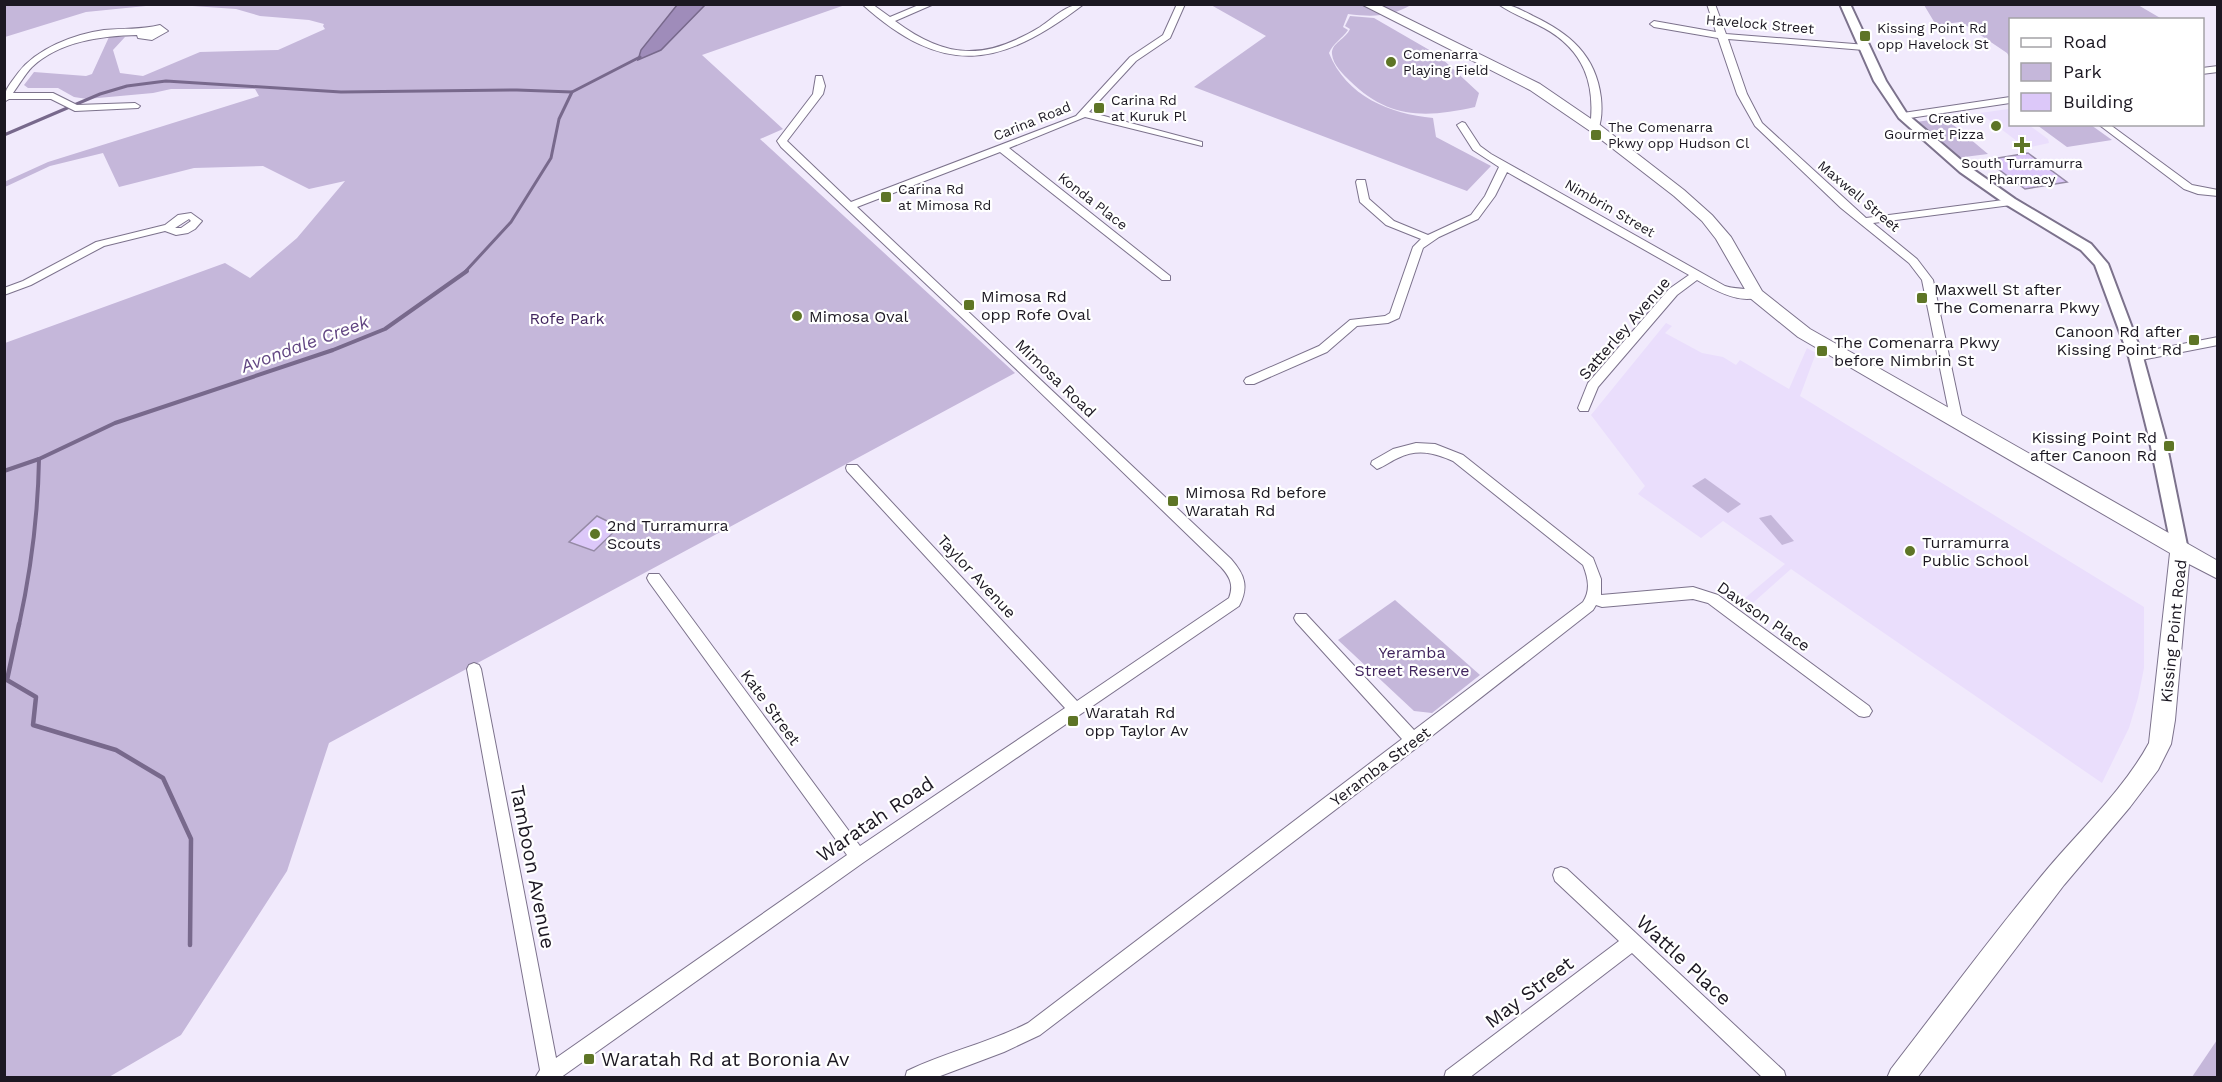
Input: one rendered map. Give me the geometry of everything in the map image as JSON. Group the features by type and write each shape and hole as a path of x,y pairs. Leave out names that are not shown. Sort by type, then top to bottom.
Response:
{"main road":[{"path":"1367,4 1534,87 1567,107 1595,128 1679,193 1707,218 1723,237 1756,294 1804,333 2217,571"},
{"name":"Kissing Point Road","path":"1900,1077 2056,877 2122,800 2150,763 2160,744 2164,720 2181,561 2180,549"}],"street":[{"path":"866,4 934,49 950,53 981,54 1038,31 1080,4"},
{"path":"890,20 930,4"},
{"name":"Carina Road","path":"850,206 1072,122 1084,114 1133,59 1167,36 1180,4"},
{"path":"1502,4 1566,38 1585,56 1593,74 1598,114 1595,128"},
{"name":"Maxwell Street","path":"1712,4 1742,94 1758,124 1797,162 1913,261 1927,280 1957,422"},
{"name":"Kissing Point Road","path":"1845,4 1880,81 1903,116 1953,161 2011,202 2072,238 2096,256 2101,264 2136,357 2157,437 2180,549"},
{"name":"Havelock Street","path":"1654,24 1722,36 1864,47"},
{"path":"135,106 88,108 67,105 54,96 6,98 28,66 51,50 94,35 143,32"},
{"name":"Mimosa Road","path":"819,78 818,94 784,138 782,141 784,145 1226,563 1233,571 1240,586 1234,602"},
{"path":"1903,116 2009,100"},
{"path":"1084,114 1200,144"},
{"name":"Nimbrin Street","path":"1462,125 1476,148 1505,165 1729,292 1756,294"},
{"path":"2105,126 2198,195 2217,193"},
{"name":"Konda Place","path":"1002,148 1166,278"},
{"path":"1250,381 1323,349 1354,323 1388,319 1395,315 1402,301 1418,247 1426,238 1472,219 1497,184 1505,165"},
{"path":"1361,182 1364,200 1390,223 1426,238"},
{"path":"1864,221 2011,202"},
{"path":"4,292 27,283 100,244 168,227"},
{"name":"Satterley Avenue","path":"1584,408 1592,386 1622,350 1673,292 1697,275"},
{"path":"2136,357 2217,341"},
{"path":"1377,464 1397,451 1409,447 1440,450 1458,458 1588,562 1596,585 1594,599"},
{"name":"Taylor Avenue","path":"852,468 1075,709"},
{"name":"Kate Street","path":"654,578 858,857"},
{"name":"Dawson Place","path":"1594,599 1602,601 1703,594 1713,599 1864,711"},
{"name":"Yeramba Street","path":"914,1077 928,1070 1009,1043 1034,1029 1414,741 1594,599"},
{"name":"Waratah Road","path":"548,1076 858,857 1234,602"},
{"path":"1301,618 1414,741"},
{"name":"Tamboon Avenue","path":"474,669 548,1076"},
{"name":"Wattle Place","path":"1561,875 1778,1077"},
{"name":"May Street","path":"1453,1077 1632,942"}],"shaded area":[{"path":"677,5 705,5 661,50 638,60 641,50"},
{"path":"2008,109 2009,126 2030,126 2048,139 2049,143 2026,148 1980,113"},
{"name":"Turramurra Public School","path":"1666,323 1672,326 1665,333 1702,353 1723,357 1736,365 1740,360 1789,389 1807,348 1816,353 1800,396 2144,607 2144,668 2138,698 2129,728 2102,783 1791,569 1745,610 1738,604 1785,564 1723,521 1701,538 1638,494 1645,486 1591,415"}],"green space":[{"path":"5,4 156,5 86,12 5,37"},
{"name":"Rofe Park","path":"178,5 845,5 702,55 783,129 760,139 1015,373 329,743 287,871 181,1035 109,1077 5,1077 5,343 225,263 250,278 297,238 345,181 309,189 263,166 194,168 119,187 103,153 50,166 5,187 4,182 48,162 259,96 255,89 171,89 153,93 87,99 74,97 58,88 28,88 24,85 34,72 86,76 92,74 109,37 125,37 113,50 120,73 143,76 200,52 278,50 325,29 324,24 309,20 260,16 236,9"},
{"path":"1211,5 1411,5 1396,12 1381,15 1348,14 1343,27 1348,30 1329,53 1346,81 1358,91 1386,107 1433,118 1436,137 1491,166 1467,191 1194,87 1266,36"},
{"path":"1924,5 2138,5 2160,18 2009,18 2009,56 1961,22 1936,25"},
{"name":"Comenarra Playing Field","path":"1350,16 1374,18 1438,55 1479,93 1475,107 1440,113 1408,112 1379,103 1364,93 1339,69 1332,54 1336,44 1350,29 1345,26"},
{"path":"1945,118 1988,154 1956,158 1916,122"},
{"path":"2038,126 2092,126 2112,140 2067,147"},
{"path":"1705,478 1741,504 1728,513 1692,486"},
{"path":"1771,515 1794,541 1782,545 1759,518"},
{"name":"Yeramba Street Reserve","path":"1395,600 1480,675 1432,713 1414,711 1338,640"},
{"path":"2217,1040 2217,1077 2192,1077"}],"building":[{"path":"2028,153 2067,182 2025,189 1986,160"},
{"name":"2nd Turramurra Scouts","path":"597,516 619,527 594,551 569,542"}],"waterway":[{"name":"Avondale Creek","path":"572,92 640,57"},
{"path":"4,135 100,94 127,86 166,81 341,92 517,90 572,92"},
{"name":"Avondale Creek","path":"464,273 511,222 551,158 559,119 572,92"},
{"name":"Avondale Creek","path":"39,459 115,423 333,350 385,329 467,271"},
{"name":"Avondale Creek","path":"4,471 39,459"},
{"path":"19,625 33,543 39,459"},
{"path":"19,624 7,680 36,697 33,725 116,750 163,778 191,839 190,945"}],"place":[{"name":"Kissing Point Rd opp Havelock St","path":"1865,36"},
{"name":"Comenarra Playing Field","path":"1391,62"},
{"name":"Carina Rd at Kuruk Pl","path":"1099,108"},
{"name":"Creative Gourmet Pizza","path":"1996,126"},
{"name":"The Comenarra Pkwy opp Hudson Cl","path":"1596,135"},
{"name":"South Turramurra Pharmacy","path":"2022,145"},
{"name":"Carina Rd at Mimosa Rd","path":"886,197"},
{"name":"Maxwell St after The Comenarra Pkwy","path":"1922,298"},
{"name":"Mimosa Rd opp Rofe Oval","path":"969,305"},
{"name":"Mimosa Oval","path":"797,316"},
{"name":"Canoon Rd after Kissing Point Rd","path":"2194,340"},
{"name":"The Comenarra Pkwy before Nimbrin St","path":"1822,351"},
{"name":"Kissing Point Rd after Canoon Rd","path":"2169,446"},
{"name":"Mimosa Rd before Waratah Rd","path":"1173,501"},
{"name":"2nd Turramurra Scouts","path":"595,534"},
{"name":"Turramurra Public School","path":"1910,551"},
{"name":"Waratah Rd opp Taylor Av","path":"1073,721"},
{"name":"Waratah Rd at Boronia Av","path":"589,1059"}]}
